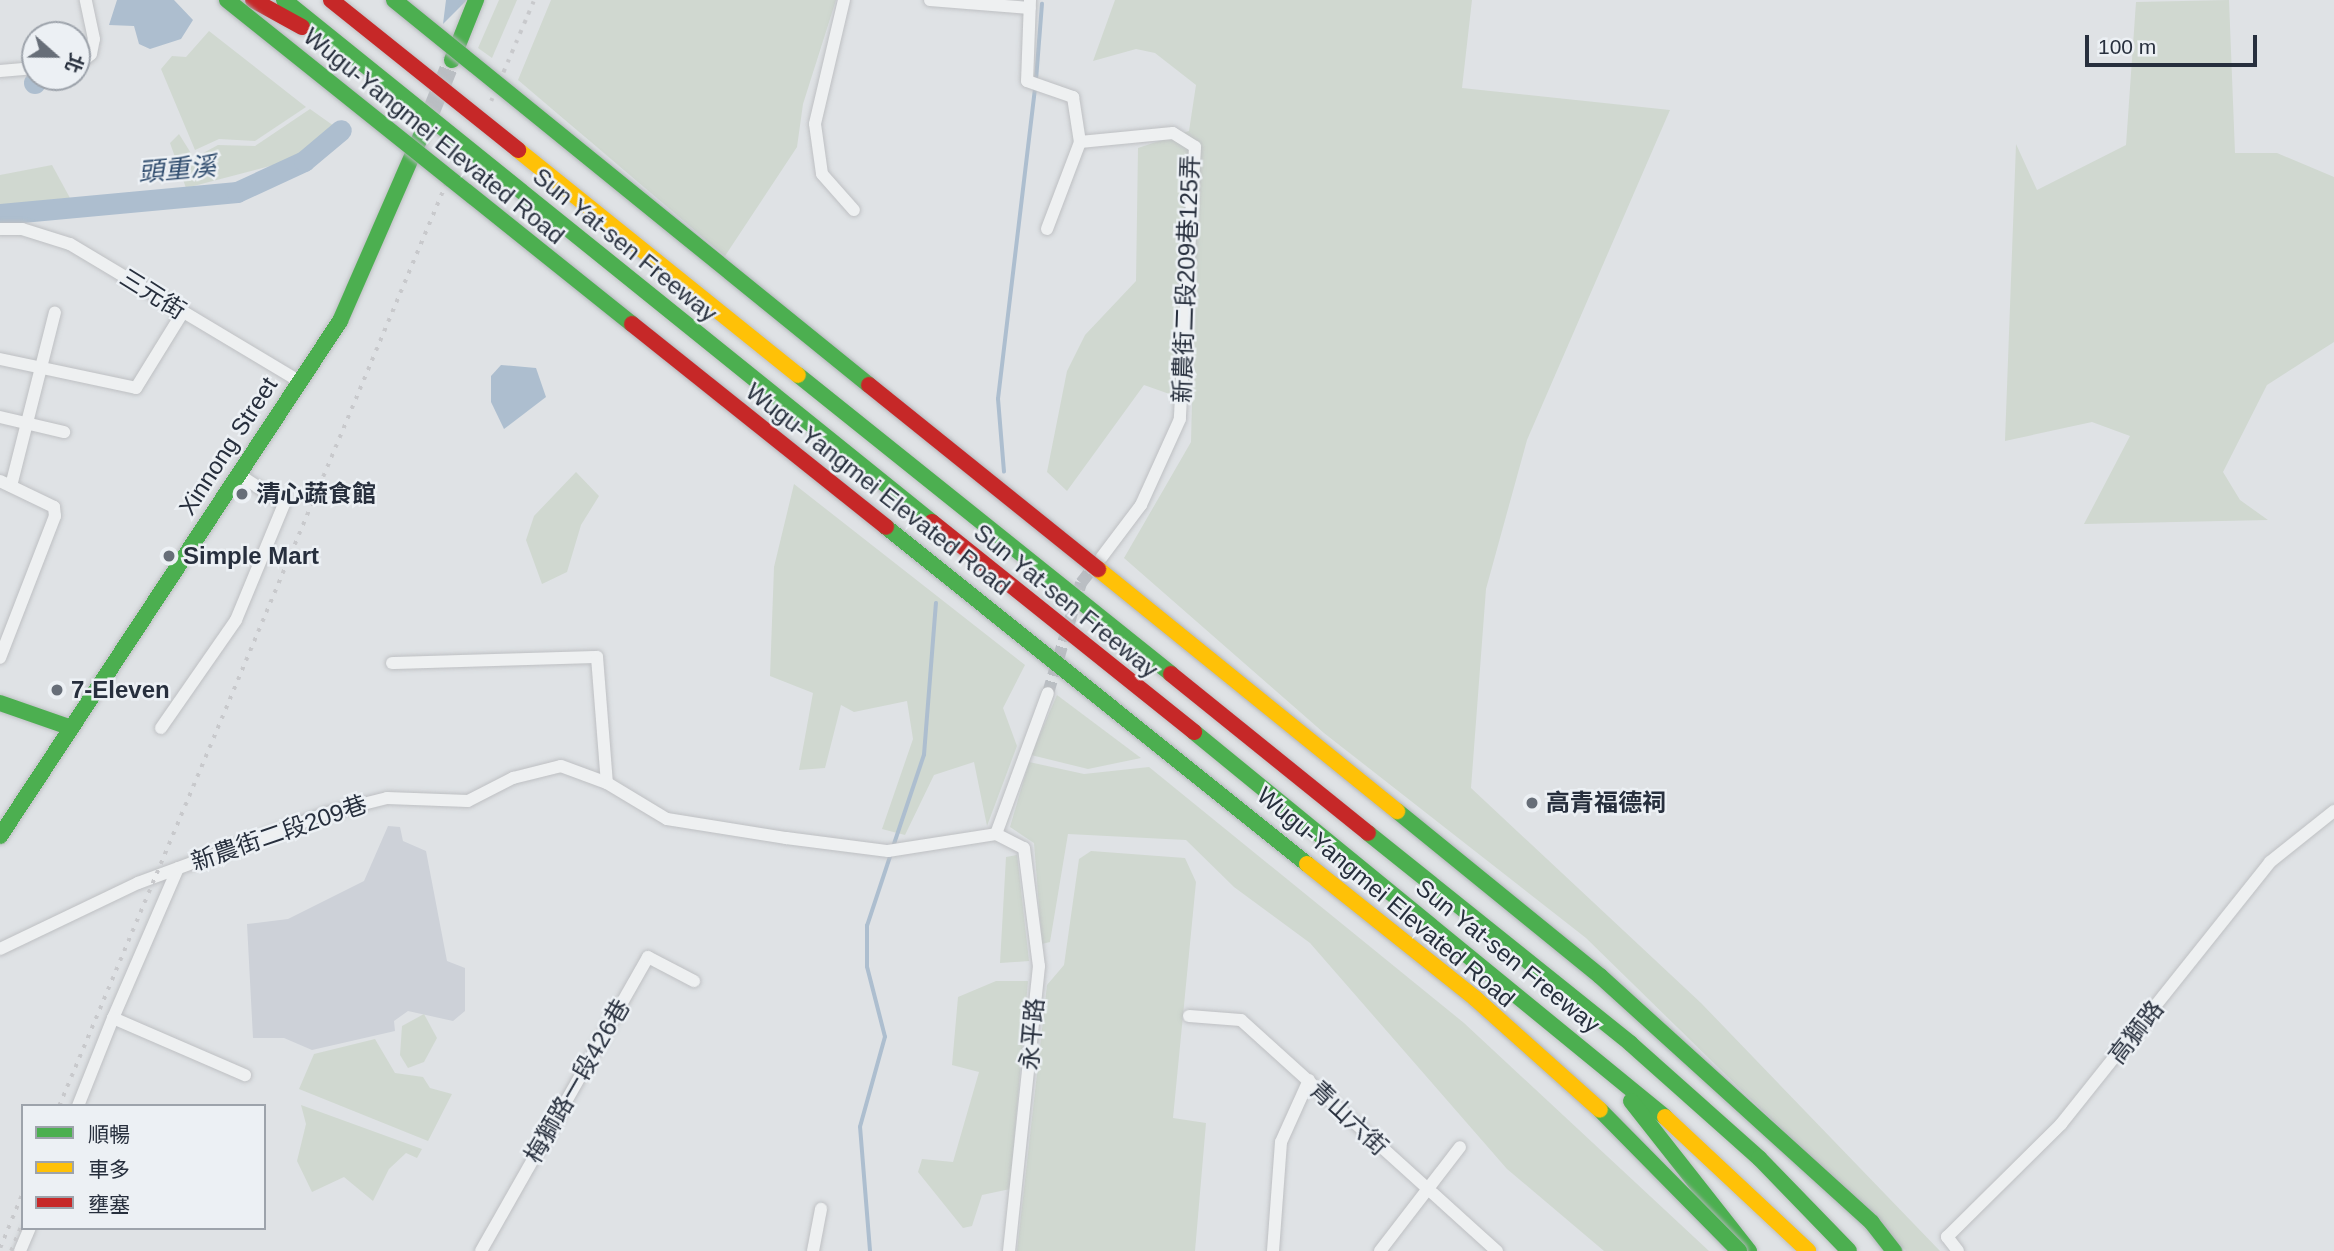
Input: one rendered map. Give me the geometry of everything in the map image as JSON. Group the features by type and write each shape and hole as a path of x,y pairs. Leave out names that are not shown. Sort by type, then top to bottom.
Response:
{"main road":[{"name":"Wugu-Yangmei Elevated Road","path":"227,0 1476,999 1654,1159 1739,1251"},
{"path":"253,0 349,53"},
{"name":"Sun Yat-sen Freeway","path":"284,0 1573,1037 1738,1181 1808,1251"},
{"name":"Sun Yat-sen Freeway","path":"331,0 1631,1044 1759,1158 1849,1251"},
{"path":"394,0 1600,976 1872,1223 1894,1251"},
{"path":"452,60 476,0"},
{"name":"Xinnong Street","path":"0,836 69,727 340,321 421,136"},
{"path":"0,702 69,727"},
{"path":"1573,1037 1749,1251"}],"street":[{"path":"86,0 90,21"},
{"path":"844,0 814,124 822,174 854,210"},
{"path":"930,0 1030,3 1027,81 1073,97 1080,142 1047,229"},
{"path":"91,24 94,39 91,54"},
{"path":"0,71 21,69"},
{"name":"新農街二段209巷125弄","path":"1080,142 1173,133 1195,147 1180,419 1141,505 1101,558"},
{"name":"三元街","path":"0,229 22,229 70,244 299,381"},
{"path":"0,658 55,516 54,507 6,484 29,422 55,312"},
{"path":"0,359 136,388 183,312"},
{"path":"0,417 64,432"},
{"path":"162,728 236,620 284,504 238,474"},
{"path":"392,663 597,657 607,783"},
{"path":"996,834 1048,693"},
{"name":"新農街二段209巷","path":"0,949 40,924 178,868 362,802 468,801 513,778 561,766 607,783 667,819 894,850 996,834"},
{"name":"高獅路","path":"1958,1251 1947,1237 2061,1124 2270,862 2334,811"},
{"name":"永平路","path":"996,834 1024,848 1038,966 1009,1251"},
{"path":"79,1104 178,868"},
{"name":"梅獅路一段426巷","path":"481,1251 648,957 694,981"},
{"name":"青山六街","path":"1189,1016 1241,1020 1497,1251"},
{"path":"113,1018 245,1075"},
{"path":"1273,1251 1281,1142 1309,1080"},
{"path":"1380,1251 1460,1147"},
{"path":"813,1251 821,1209"},
{"path":"20,1251 29,1230"}],"shaded area":[{"path":"499,0 517,0 492,58 478,48"},
{"path":"551,0 836,0 803,104 797,147 725,256 518,80"},
{"path":"1115,0 1472,0 1462,88 1670,110 1527,440 1486,589 1471,788 1701,1003 1940,1251 1906,1251 1586,938 1324,733 1124,558 1191,442 1192,402 1144,385 1067,491 1047,472 1067,371 1085,335 1136,281 1138,148 1189,131 1196,85 1155,53 1136,49 1093,61"},
{"path":"2229,0 2235,153 2277,153 2334,177 2334,342 2267,385 2223,472 2240,500 2268,520 2084,524 2130,436 2092,422 2005,441 2016,144 2037,190 2126,145 2136,2"},
{"path":"209,31 306,107 255,141 219,139 195,150 161,69 172,56 186,57"},
{"path":"310,109 334,126 289,161 186,188 170,143 179,134 194,158 218,145 255,146"},
{"path":"52,165 70,198 0,205 0,175"},
{"path":"576,472 599,496 581,525 567,572 542,584 526,540 534,516"},
{"path":"794,484 1025,665 1003,708 1017,746 987,826 974,762 934,775 905,835 882,829 913,739 907,701 854,712 841,705 825,768 799,770 813,693 770,676 774,567"},
{"path":"1057,695 1141,758 1088,769 1031,755"},
{"path":"1029,762 1084,774 1149,767 1464,1023 1709,1251 1604,1251 1507,1169 1310,943 1234,887 1186,840 1068,834 1050,942 1042,944 1034,843 1010,827"},
{"path":"388,826 400,827 403,841 426,851 447,961 465,968 465,1011 453,1021 408,1011 394,1021 395,1031 312,1050 284,1038 253,1038 247,924 288,919 364,881"},
{"path":"1091,851 1185,858 1196,882 1173,1118 1206,1123 1195,1251 1017,1251 1047,985 1064,965 1079,859"},
{"path":"1017,855 1029,961 1000,963 1006,857"},
{"path":"996,981 1028,981 1010,1189 982,1195 972,1226 963,1228 918,1172 922,1159 953,1162 979,1072 952,1065 958,997"},
{"path":"424,1014 437,1038 424,1062 408,1068 400,1055 402,1026"},
{"path":"375,1039 395,1073 423,1077 430,1088 452,1094 428,1141 299,1089 314,1054"},
{"path":"301,1105 422,1149 417,1158 406,1153 389,1169 373,1201 344,1177 312,1192 297,1161 306,1124"}],"water":[{"path":"117,0 174,0 193,20 181,39 150,49 139,44 134,26 109,25"},
{"path":"446,0 467,0 443,24"},
{"path":"501,365 536,368 546,397 504,429 491,402 491,376"}],"waterway":[{"path":"1036,80 1042,4"},
{"path":"1004,472 998,399 1035,88"},
{"name":"頭重溪","path":"0,214 237,192 304,161 341,130"},
{"path":"893,847 924,755 936,603"},
{"path":"870,1251 860,1127 885,1037 867,967 867,926 891,854"}],"tunnel":[{"path":"421,136 452,60"},
{"path":"1048,693 1081,583 1096,564"}],"railway":[{"path":"491,101 534,0"},
{"path":"60,1104 453,167"},
{"path":"0,1248 21,1197"},
{"path":"11,1251 21,1226"}],"traffic: fast":[{"path":"227,0 632,324"},
{"path":"284,0 932,522"},
{"path":"394,0 869,385"},
{"path":"452,60 476,0"},
{"path":"0,836 340,321 421,136"},
{"path":"798,375 1171,674"},
{"path":"886,527 1307,864"},
{"path":"0,703 69,727"},
{"path":"1194,732 1665,1117"},
{"path":"1397,811 1600,976 1872,1223 1894,1251"},
{"path":"1368,833 1631,1044 1759,1158 1849,1251"},
{"path":"1631,1101 1749,1251"},
{"path":"1600,1110 1739,1251"}],"traffic: slow":[{"path":"518,150 798,375"},
{"path":"1098,569 1397,811"},
{"path":"1307,864 1476,999 1600,1110"},
{"path":"1665,1117 1808,1251"}],"traffic: jam":[{"path":"253,0 302,27"},
{"path":"331,0 518,150"},
{"path":"632,324 886,527"},
{"path":"869,385 1098,569"},
{"path":"932,522 1194,732"},
{"path":"1171,674 1368,833"}],"place":[{"name":"清心蔬食館","path":"242,494"},
{"name":"Simple Mart","path":"169,556"},
{"name":"7-Eleven","path":"57,690"},
{"name":"高青福德祠","path":"1532,803"}]}
